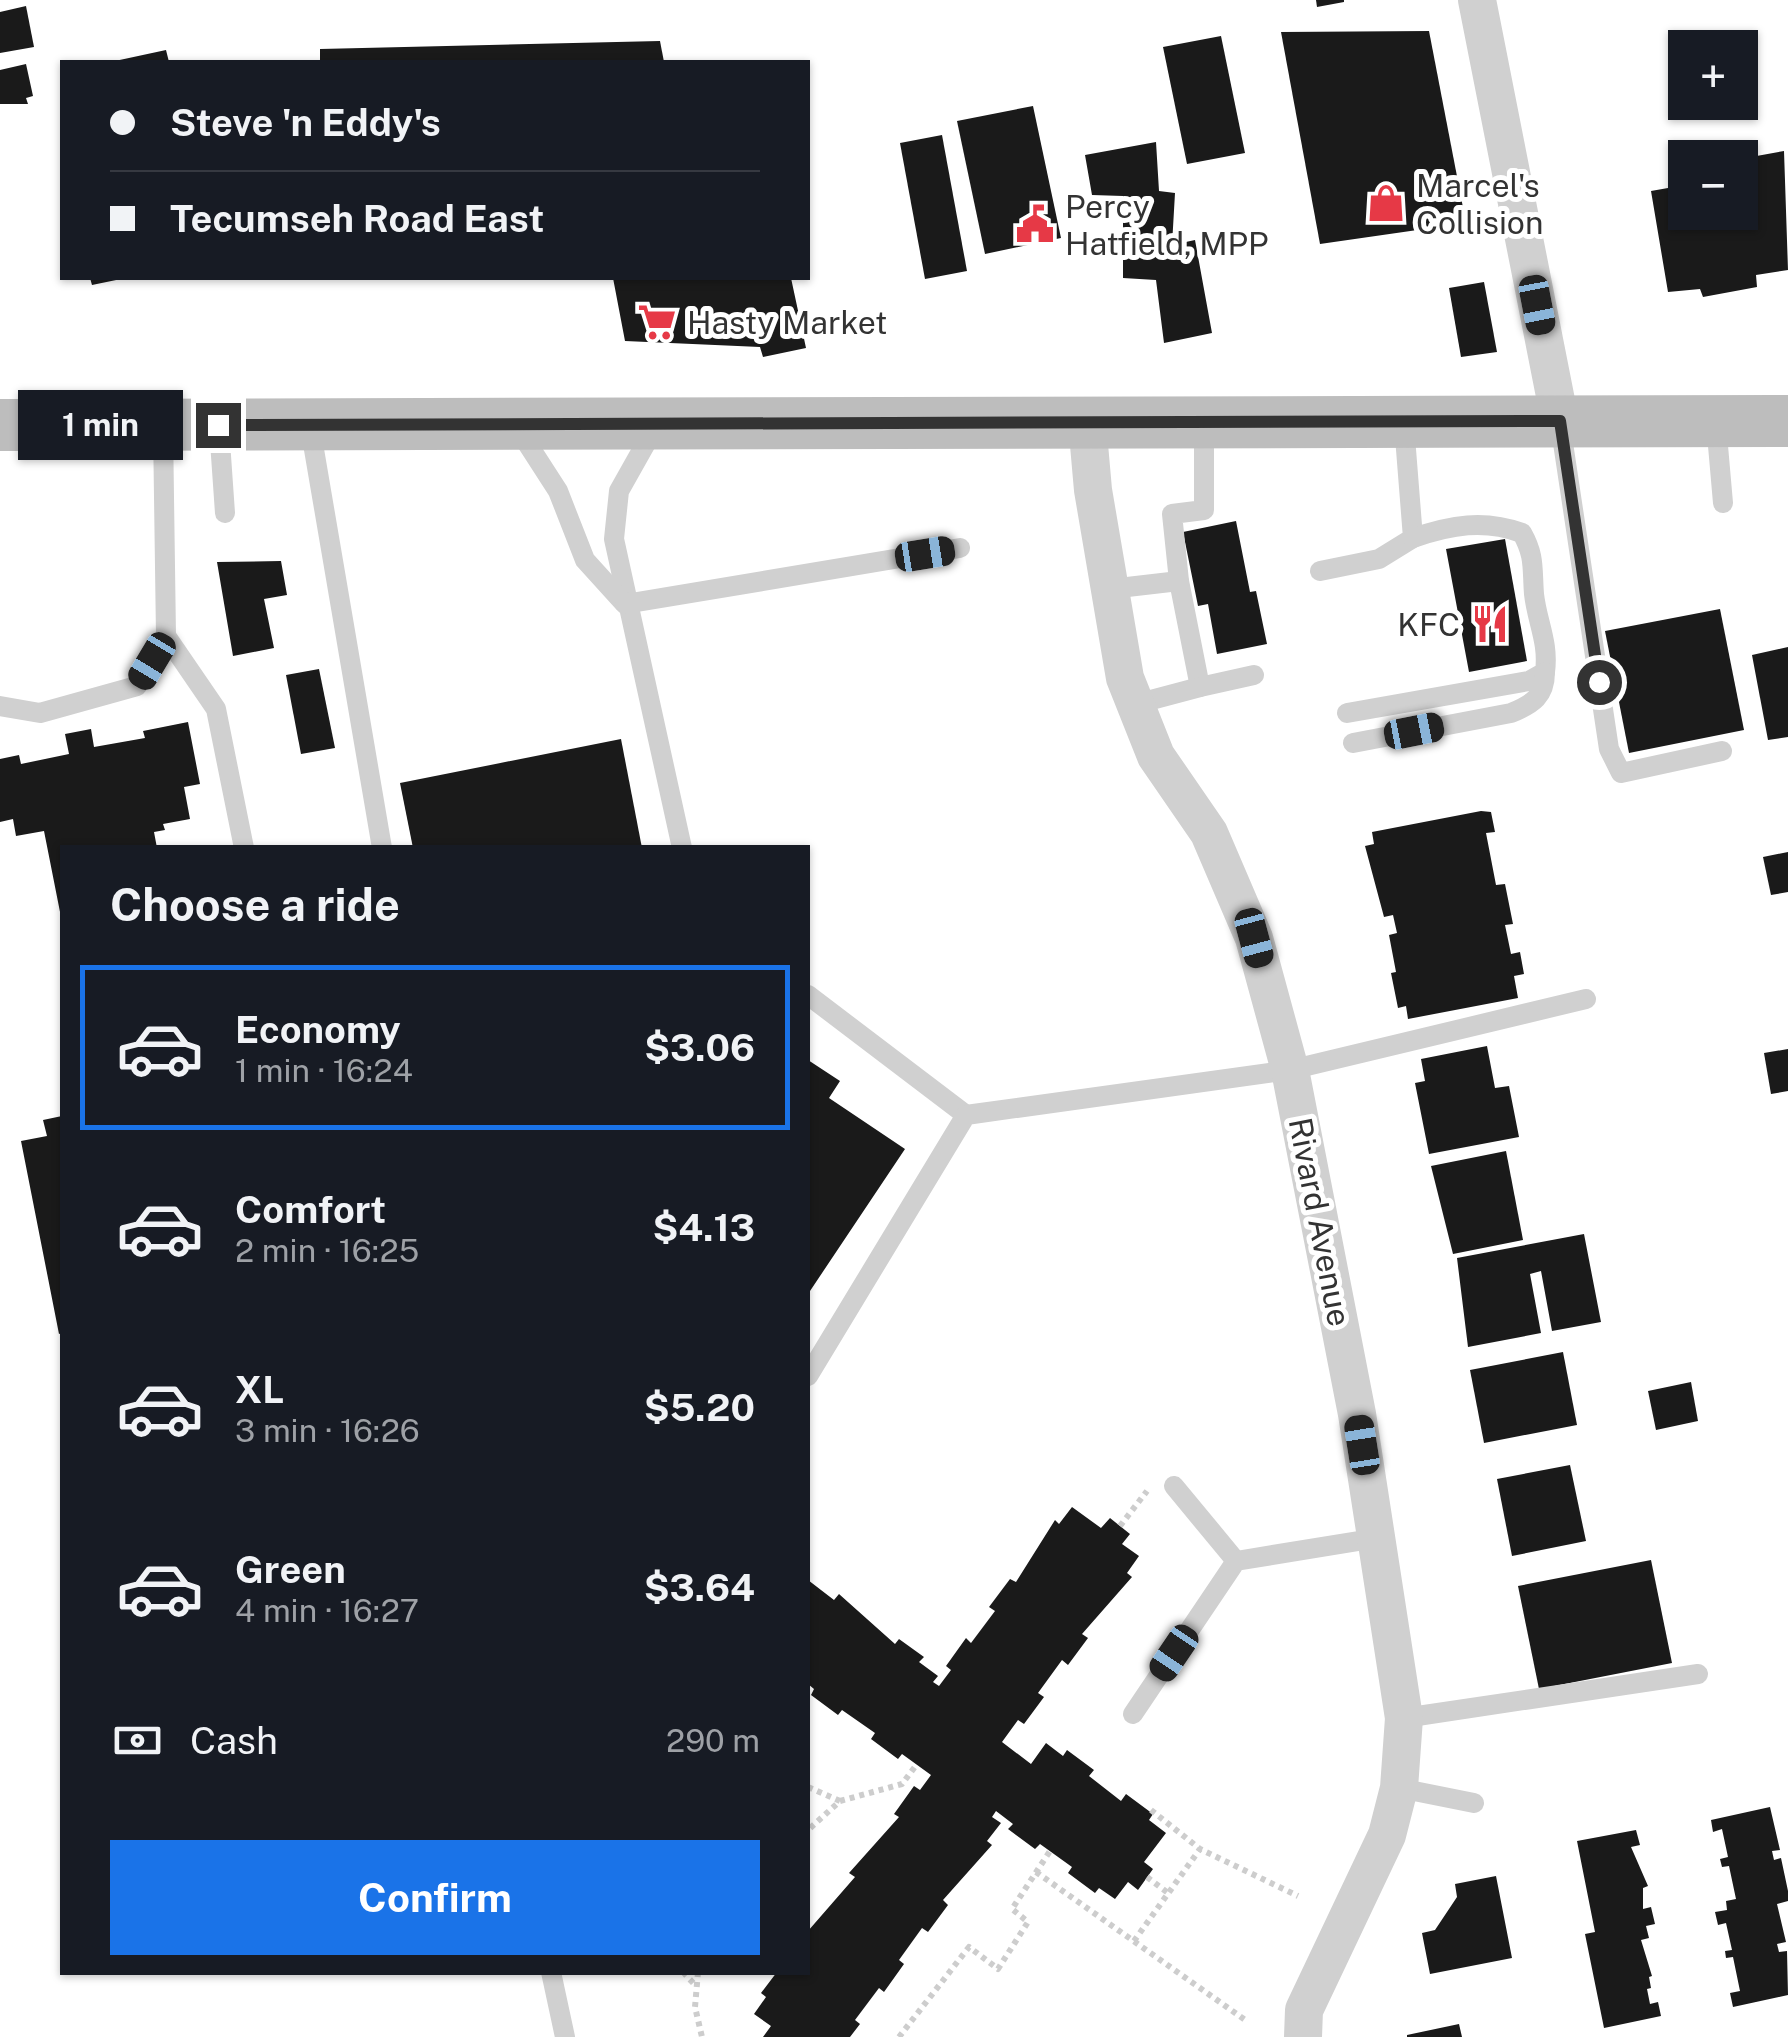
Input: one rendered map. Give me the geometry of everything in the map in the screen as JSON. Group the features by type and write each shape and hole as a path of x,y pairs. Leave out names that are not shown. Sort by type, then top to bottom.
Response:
{"main road":[{"path":"0,425 1788,421"}],"street":[{"path":"1478,0 1560,421"},
{"name":"Rivard Avenue","path":"1087,422 1093,490 1126,678 1156,756 1209,834 1254,938 1290,1070 1377,1538 1404,1718 1399,1788 1387,1835 1304,2010 1303,2037"}],"lane":[{"path":"1560,421 1609,750 1621,773 1722,751"},
{"path":"1715,421 1723,503"},
{"path":"1200,688 1179,582 1172,514 1204,510 1204,422"},
{"path":"1404,422 1413,538"},
{"path":"657,423 619,490 614,539 625,604 681,845"},
{"path":"310,424 381,845"},
{"path":"516,424 558,490 585,560 625,604"},
{"path":"0,706 40,713 137,686 166,636 163,425"},
{"path":"218,425 225,513"},
{"path":"1320,571 1379,559 1413,538 1449,526 1496,523 1522,533 1536,556 1534,595 1548,646 1545,688 1532,705 1512,713 1353,743"},
{"path":"625,604 960,548"},
{"path":"1110,589 1179,582"},
{"path":"166,636 216,709 243,845"},
{"path":"1347,713 1529,681 1545,672"},
{"path":"1136,704 1254,676"},
{"path":"810,997 966,1115 1290,1070 1586,1000"},
{"path":"810,1373 966,1115"},
{"path":"1174,1486 1236,1561"},
{"path":"1132,1714 1236,1561 1377,1538"},
{"path":"1404,1718 1698,1674"},
{"path":"1399,1788 1474,1803"},
{"path":"552,1975 564,2037"}],"path":[{"path":"1120,1526 1150,1486"},
{"path":"810,1828 840,1801 902,1784 917,1764"},
{"path":"810,1788 840,1801"},
{"path":"1151,1810 1200,1849 1298,1896"},
{"path":"1134,1941 1200,1849"},
{"path":"899,2037 969,1947 998,1970 1028,1922 1012,1909 1050,1851"},
{"path":"1036,1872 1248,2022"},
{"path":"1148,1878 1168,1893"},
{"path":"686,1975 694,1986"},
{"path":"697,1975 694,1986 702,2037"}],"building":[{"path":"1316,0 1344,0 1344,2 1317,7"},
{"path":"26,6 34,47 0,53 0,12"},
{"path":"1429,31 1466,223 1320,244 1281,32"},
{"path":"1221,36 1245,153 1187,164 1163,47"},
{"path":"660,41 664,60 320,60 320,49"},
{"path":"166,50 168,60 120,60"},
{"path":"26,64 33,96 26,98 28,104 0,104 0,70"},
{"path":"1033,106 1061,238 985,254 957,121"},
{"path":"942,135 967,271 925,279 900,143"},
{"path":"1156,142 1159,191 1175,193 1172,245 1195,240 1212,333 1164,343 1156,280 1123,278 1123,196 1092,195 1085,155"},
{"path":"1784,151 1788,270 1756,275 1757,287 1703,297 1700,289 1668,292 1651,191 1668,188 1668,230 1758,230 1758,156"},
{"path":"91,280 116,280 92,285"},
{"path":"613,280 791,280 806,348 763,357 760,347 625,341"},
{"path":"1484,282 1497,352 1461,357 1449,288"},
{"path":"1236,521 1250,592 1256,591 1267,644 1217,654 1208,604 1198,606 1183,532"},
{"name":"KFC","path":"1505,539 1527,661 1469,672 1446,549"},
{"path":"281,561 287,595 264,599 274,648 233,656 217,562"},
{"path":"1720,609 1744,730 1629,753 1605,631"},
{"path":"1788,647 1788,737 1768,740 1752,655"},
{"path":"319,669 335,748 301,754 286,675"},
{"path":"188,722 200,784 184,787 190,819 163,824 165,830 154,832 156,845 60,845 60,912 44,831 16,836 13,819 0,822 0,759 19,755 21,764 69,754 65,734 91,729 94,747 145,738 143,731"},
{"path":"621,739 641,845 412,845 400,783"},
{"path":"1491,812 1495,832 1486,833 1496,885 1505,884 1513,924 1505,925 1511,954 1520,952 1524,974 1514,976 1518,998 1408,1019 1406,1006 1398,1008 1391,973 1396,972 1389,935 1397,933 1393,915 1384,917 1365,846 1374,844 1372,832"},
{"path":"1788,852 1788,892 1771,895 1763,857"},
{"path":"1487,1046 1495,1088 1509,1086 1519,1137 1429,1154 1415,1083 1425,1081 1421,1059"},
{"path":"1788,1049 1788,1091 1771,1094 1764,1053"},
{"path":"810,1061 840,1081 829,1098 905,1149 810,1291"},
{"path":"60,1116 59,1334 21,1141 47,1136 43,1120"},
{"path":"1506,1151 1523,1240 1453,1254 1431,1166"},
{"path":"1584,1234 1601,1322 1552,1331 1541,1271 1530,1274 1541,1333 1468,1347 1457,1258"},
{"path":"1563,1352 1577,1425 1484,1443 1470,1370"},
{"path":"1691,1382 1698,1421 1656,1430 1648,1391"},
{"path":"1570,1465 1586,1541 1512,1556 1497,1479"},
{"path":"1072,1507 1101,1528 1110,1518 1130,1534 1122,1544 1139,1556 1127,1573 1132,1577 1082,1634 1088,1638 1068,1665 1062,1660 1038,1693 1044,1697 1024,1724 1018,1720 1002,1742 1031,1764 1046,1743 1063,1756 1067,1750 1094,1770 1089,1776 1121,1801 1126,1794 1153,1814 1149,1820 1166,1833 1144,1862 1153,1869 1138,1890 1128,1882 1115,1899 1099,1888 1095,1893 1068,1873 1072,1867 1040,1844 1035,1849 1008,1829 1013,1824 996,1811 992,1817 1001,1823 987,1841 992,1845 943,1900 948,1905 928,1932 922,1928 899,1960 904,1964 884,1992 879,1988 855,2020 860,2024 850,2037 763,2037 771,2026 754,2014 766,1997 761,1993 775,1975 810,1975 810,1929 855,1877 849,1873 899,1817 894,1814 914,1786 920,1790 931,1775 902,1754 898,1759 871,1739 875,1733 842,1710 838,1715 811,1695 814,1689 810,1686 810,1582 834,1600 839,1594 895,1644 899,1639 924,1657 919,1662 938,1676 933,1682 939,1686 951,1670 946,1666 966,1638 971,1643 995,1611 989,1607 1010,1579 1016,1582 1055,1520 1059,1524"},
{"path":"1651,1560 1672,1663 1539,1689 1518,1586"},
{"path":"1770,1807 1780,1850 1772,1851 1774,1860 1781,1858 1788,1891 1788,1901 1777,1904 1786,1942 1777,1944 1779,1952 1787,1951 1788,1995 1733,2007 1730,1993 1740,1991 1733,1957 1726,1958 1725,1951 1732,1950 1726,1923 1718,1925 1715,1912 1727,1910 1726,1901 1736,1899 1729,1866 1722,1867 1720,1859 1728,1857 1722,1829 1713,1832 1711,1820"},
{"path":"1636,1830 1640,1845 1631,1847 1648,1886 1643,1888 1643,1909 1651,1907 1655,1924 1646,1926 1649,1938 1641,1940 1652,1976 1651,1988 1647,1989 1650,2004 1658,2002 1661,2016 1604,2028 1585,1934 1595,1932 1577,1841"},
{"path":"1496,1876 1512,1958 1430,1974 1422,1933 1435,1930 1457,1897 1455,1884"},
{"path":"1459,2024 1462,2037 1407,2037 1407,2035"}],"place":[{"name":"Marcel's Collision","path":"1386,203"},
{"name":"Percy Hatfield, MPP","path":"1035,224"},
{"name":"Hasty Market","path":"657,322"},
{"name":"KFC","path":"1490,624"}],"route":[{"path":"218,425 1560,421 1599,682"}]}
